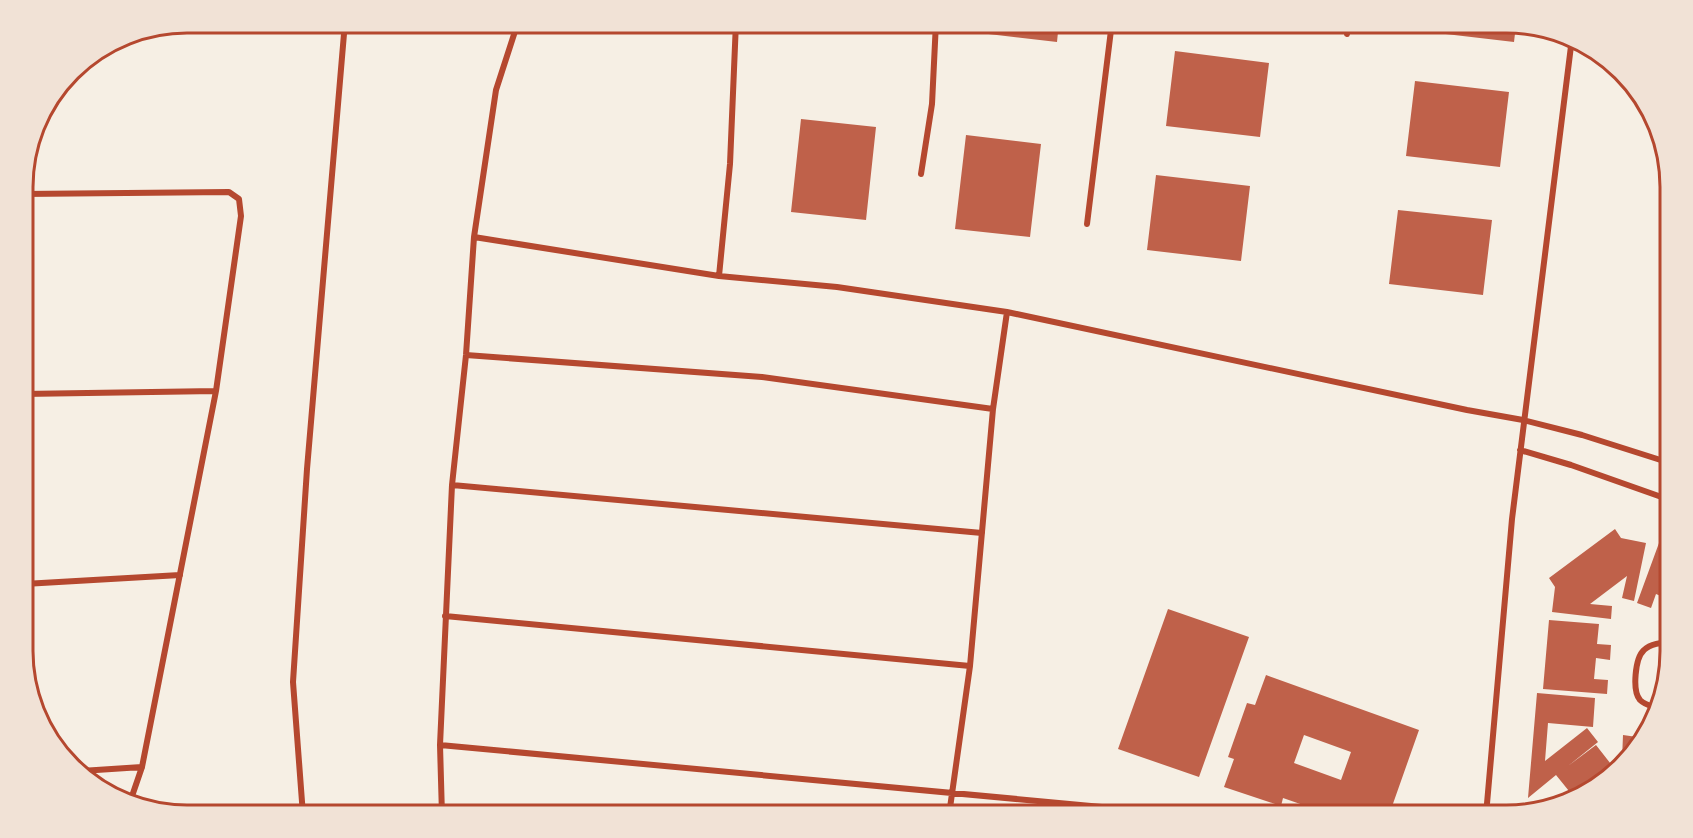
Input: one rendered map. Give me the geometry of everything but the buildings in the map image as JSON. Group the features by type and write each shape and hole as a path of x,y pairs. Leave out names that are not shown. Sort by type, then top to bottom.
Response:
{"street":[{"path":"302,805 293,682 308,458 344,33"},
{"path":"442,805 441,745 445,616 452,485 466,355 474,237 496,90 514,33"},
{"path":"719,276 730,164 736,33"},
{"path":"921,174 932,104 935,33"},
{"path":"1088,224 1111,33"},
{"path":"1487,805 1512,519 1571,48"},
{"path":"33,194 229,192 239,199 241,216 216,391 141,767 132,795"},
{"path":"474,237 719,276 837,286 1007,312 1523,420 1582,435 1660,460"},
{"path":"950,805 970,666 993,409 1007,312"},
{"path":"466,355 762,377 993,409"},
{"path":"33,394 216,391"},
{"path":"1520,450 1572,465 1660,496"},
{"path":"452,485 982,533"},
{"path":"33,583 180,575"},
{"path":"445,616 970,666"},
{"path":"1650,706 1638,698 1636,672 1644,649 1660,644"},
{"path":"441,745 1077,805"},
{"path":"90,770 141,767"}]}
